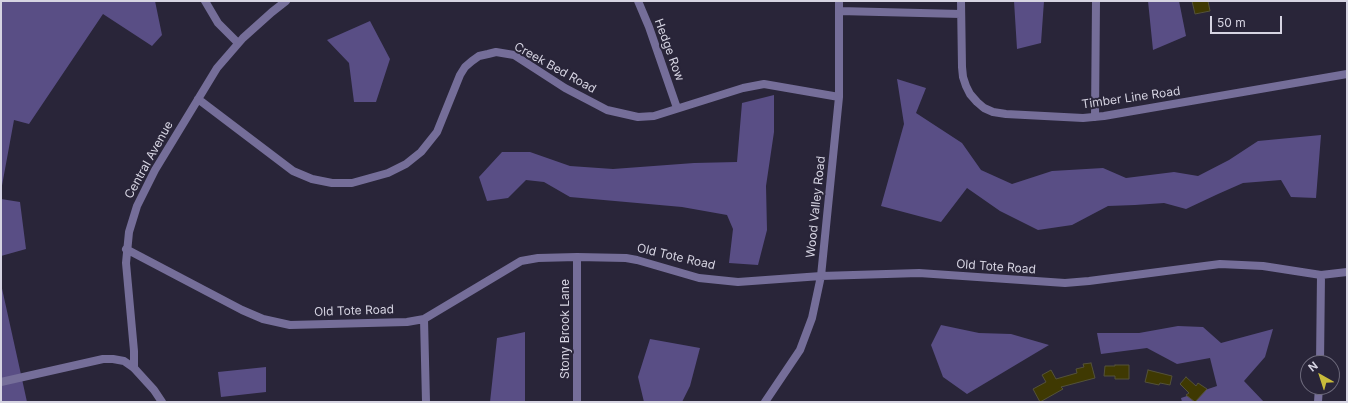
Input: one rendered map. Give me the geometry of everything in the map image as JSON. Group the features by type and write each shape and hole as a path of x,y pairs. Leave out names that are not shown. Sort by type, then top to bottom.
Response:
{"street":[{"path":"205,1 218,23 238,43"},
{"name":"Central Avenue","path":"134,368 133,332 126,270 126,249 129,232 137,206 154,170 217,68 238,43 286,1"},
{"name":"Hedge Row","path":"638,1 649,27 677,108"},
{"name":"Wood Valley Road","path":"765,402 800,350 812,318 821,276 839,97 839,1"},
{"name":"Timber Line Road","path":"962,1 963,77 968,90 977,102 984,108 993,112 1083,118 1095,117 1347,74"},
{"path":"1095,117 1096,1"},
{"path":"839,11 961,14"},
{"name":"Creek Bed Road","path":"198,99 293,171 312,179 332,183 343,183 388,173 406,164 421,152 437,132 460,75 465,67 479,56 496,52 514,55 565,88 608,110 638,117 654,116 743,88 764,84 839,97"},
{"name":"Old Tote Road","path":"126,249 242,310 263,319 290,325 407,322 424,319 521,261 538,258 626,258 699,278 738,282 821,276 919,273 1065,283 1220,264 1263,266 1321,275 1347,272"},
{"name":"Stony Brook Lane","path":"577,257 577,402"},
{"path":"1320,355 1321,275"},
{"path":"424,319 426,402"},
{"path":"1,382 103,359 113,359 124,361 134,368 154,390 162,402"}],"shaded area":[{"path":"1,1 155,1 162,35 152,46 103,14 29,124 14,120 1,191"},
{"path":"1014,1 1044,1 1041,43 1017,49"},
{"path":"1148,1 1179,1 1186,36 1153,50"},
{"path":"370,21 390,59 376,102 354,102 349,63 327,40"},
{"path":"897,79 926,88 916,113 962,143 981,170 1012,184 1052,171 1103,168 1126,178 1174,172 1198,176 1229,160 1258,141 1321,135 1316,198 1291,197 1281,180 1243,183 1186,209 1164,203 1108,206 1072,225 1038,230 1000,211 967,188 941,222 881,206 904,124"},
{"path":"774,95 774,132 766,186 767,230 758,265 729,263 733,229 727,215 682,207 570,197 544,182 526,180 508,198 487,201 479,177 502,152 530,152 570,166 613,169 694,163 737,162 742,103"},
{"path":"1,199 20,202 26,249 1,256"},
{"path":"1,284 20,370 27,402 1,402"},
{"path":"941,325 979,333 1011,334 1049,345 967,394 943,377 931,345"},
{"path":"1178,326 1203,327 1221,343 1273,329 1265,357 1244,381 1264,402 1182,402 1181,398 1217,386 1210,358 1177,364 1147,348 1101,354 1097,333 1139,333"},
{"path":"525,332 525,401 490,402 497,338"},
{"path":"650,339 700,348 690,386 682,402 644,402 638,377"},
{"path":"266,367 266,392 221,397 218,372"}],"building":[{"path":"1192,1 1208,1 1210,11 1195,14"},
{"path":"1091,363 1095,378 1061,387 1063,389 1040,402 1033,389 1046,382 1042,375 1051,370 1056,379 1077,373 1076,369 1084,367 1083,364"},
{"path":"1129,365 1129,379 1115,379 1115,376 1104,376 1105,366"},
{"path":"1148,370 1172,376 1170,385 1160,383 1159,385 1145,382"},
{"path":"1186,377 1196,386 1198,383 1207,389 1195,402 1186,395 1189,393 1180,384"}]}
